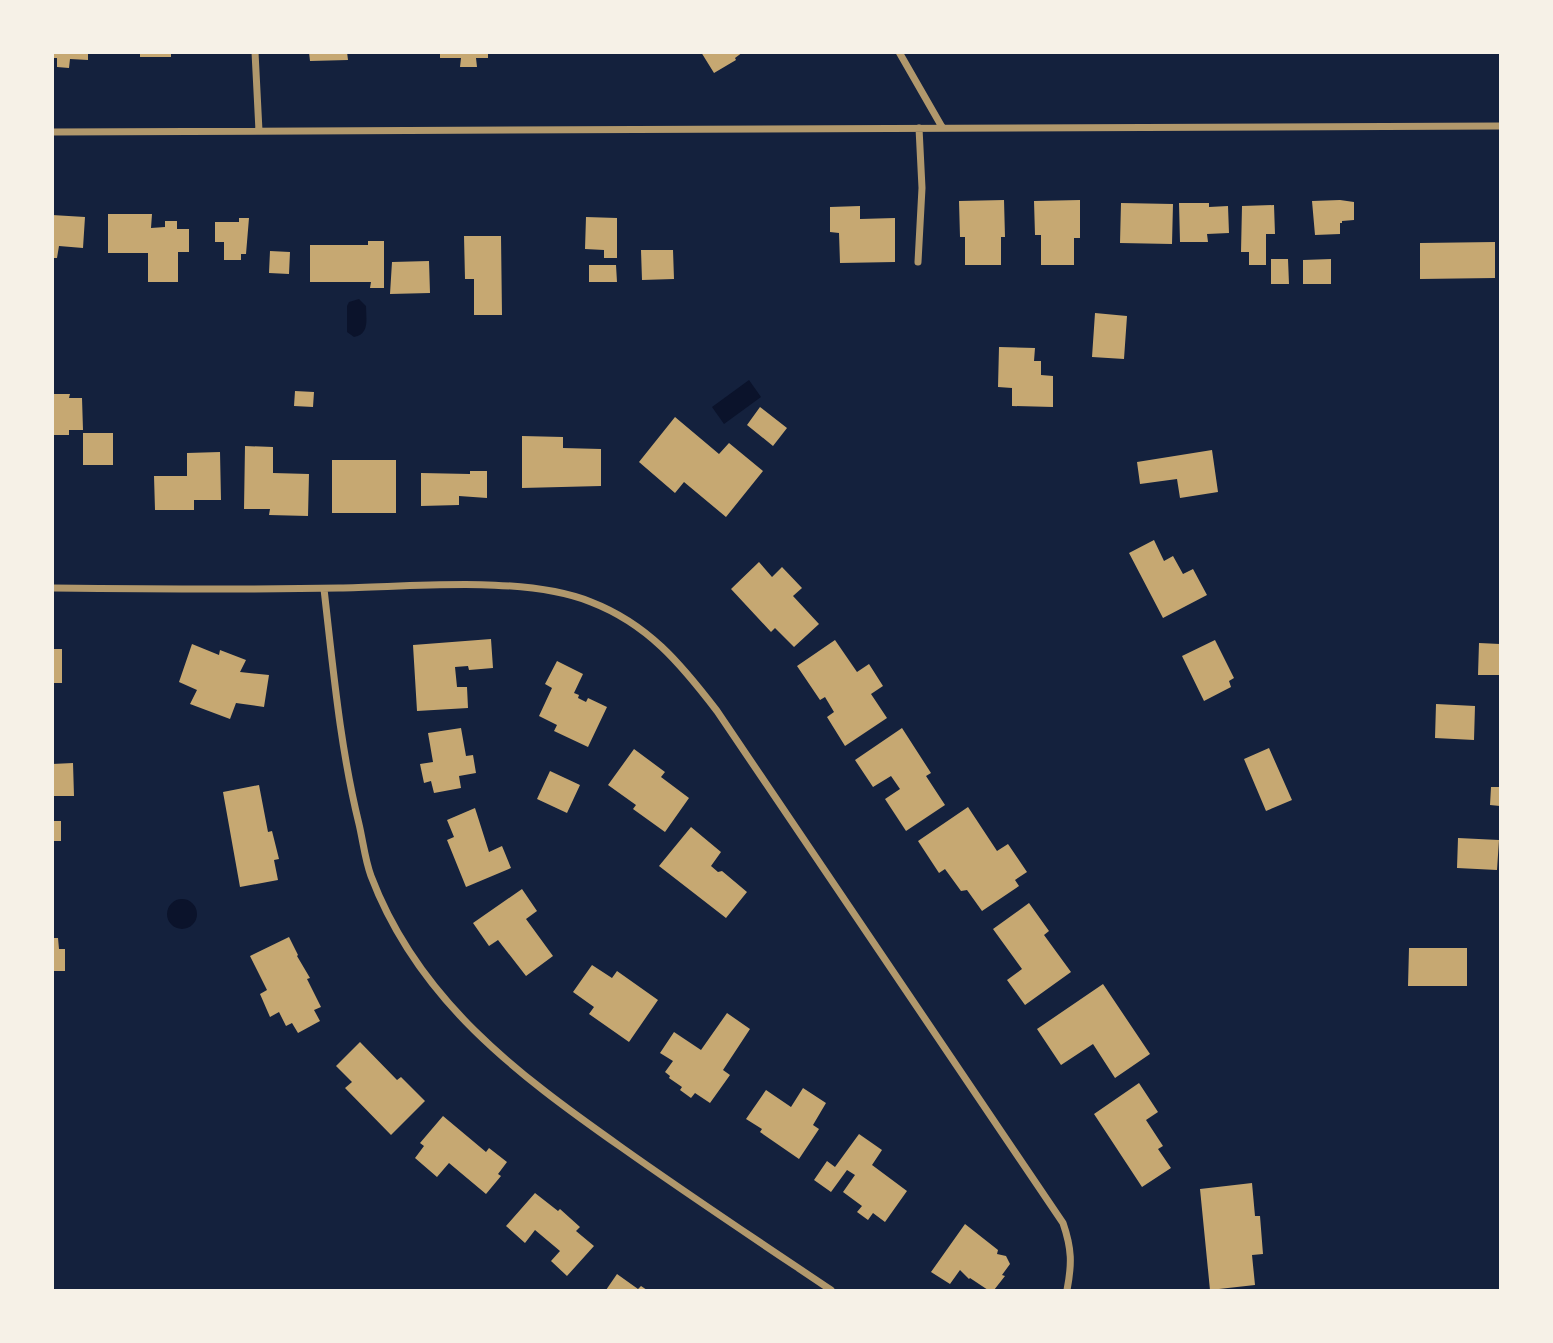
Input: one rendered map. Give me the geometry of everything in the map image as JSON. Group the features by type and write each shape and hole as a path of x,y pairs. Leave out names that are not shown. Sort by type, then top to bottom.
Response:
{"street":[{"path":"255,52 259,131"},
{"path":"899,52 942,127"},
{"path":"52,132 1500,125"},
{"path":"918,262 922,188 919,128"},
{"path":"52,588 324,589 500,585 545,590 590,601 640,627 685,668 717,711 1063,1223 1071,1246 1068,1290"},
{"path":"324,589 352,797 370,873 394,928 423,974 459,1017 503,1060 560,1104 831,1290"}],"water":[{"path":"359,299 366,306 366,325 363,333 354,337 347,332 347,306 349,302"},
{"path":"749,380 761,397 724,424 712,407"},
{"path":"182,899 193,903 197,914 193,925 182,929 171,925 167,914 171,903"}],"building":[{"path":"52,52 88,52 88,60 70,59 69,68 57,67 57,58 52,58"},
{"path":"140,52 171,52 171,57 140,57"},
{"path":"309,52 347,52 348,60 310,61"},
{"path":"440,52 488,52 488,58 476,58 477,67 460,67 461,58 440,58"},
{"path":"701,52 743,52 736,60 714,73"},
{"path":"1004,200 1005,237 1001,237 1001,265 965,265 965,237 960,237 959,201"},
{"path":"1080,200 1080,238 1074,238 1074,265 1041,265 1041,235 1035,235 1034,201"},
{"path":"1312,201 1354,202 1354,220 1340,223 1340,234 1315,235"},
{"path":"1121,203 1173,204 1172,244 1120,243"},
{"path":"1179,203 1209,203 1209,207 1228,206 1229,233 1207,234 1208,242 1180,242"},
{"path":"1274,205 1275,234 1266,234 1266,265 1249,265 1249,252 1241,252 1242,206"},
{"path":"860,206 860,219 895,218 895,262 840,263 839,233 830,232 830,207"},
{"path":"108,214 152,214 151,228 165,227 165,221 177,221 177,229 189,229 189,252 178,252 178,282 148,282 148,253 108,253"},
{"path":"52,215 85,217 83,248 59,246 57,258 52,258"},
{"path":"586,217 617,218 617,258 604,258 604,250 585,249"},
{"path":"239,218 249,218 246,254 241,254 241,260 224,260 224,242 215,242 215,222 239,222"},
{"path":"464,236 501,236 502,315 474,315 474,279 465,279"},
{"path":"368,241 384,241 384,288 370,288 371,282 310,282 310,245 368,245"},
{"path":"1495,242 1495,278 1420,279 1420,243"},
{"path":"641,250 673,250 674,279 642,280"},
{"path":"270,251 290,252 289,274 269,273"},
{"path":"1271,259 1288,259 1289,284 1271,284"},
{"path":"1331,259 1331,284 1303,284 1303,260"},
{"path":"429,261 430,293 390,294 392,262"},
{"path":"589,265 616,265 617,282 589,282"},
{"path":"1095,313 1127,316 1124,359 1092,357"},
{"path":"999,347 1035,348 1034,361 1041,361 1041,375 1053,376 1053,407 1012,406 1012,388 998,387"},
{"path":"295,391 314,392 313,407 294,406"},
{"path":"52,394 70,394 69,398 82,398 83,430 69,430 69,435 52,435"},
{"path":"760,407 787,428 773,446 747,425"},
{"path":"675,417 719,454 729,443 763,471 726,517 684,482 675,493 639,462"},
{"path":"83,433 113,433 113,465 83,465"},
{"path":"522,436 563,437 563,448 601,449 601,486 522,488"},
{"path":"245,446 273,447 273,473 309,474 308,516 269,515 270,509 244,509"},
{"path":"1212,450 1218,492 1180,498 1177,479 1140,484 1137,462"},
{"path":"220,452 221,500 194,500 194,510 155,510 154,476 187,476 187,453"},
{"path":"332,460 396,460 396,513 332,513"},
{"path":"470,471 487,471 487,498 459,496 459,505 421,506 421,473 470,474"},
{"path":"1154,540 1164,561 1173,556 1183,574 1193,569 1207,595 1163,618 1129,553"},
{"path":"759,562 772,577 782,567 802,588 793,596 819,624 794,647 775,628 771,632 731,589"},
{"path":"491,639 493,668 469,670 468,666 455,667 457,687 467,687 468,708 417,711 413,645"},
{"path":"835,640 857,672 869,664 883,686 871,694 887,718 845,746 827,717 834,712 825,697 820,700 797,666"},
{"path":"1215,640 1234,678 1229,681 1231,687 1204,701 1182,656"},
{"path":"1479,643 1500,644 1500,675 1478,675"},
{"path":"192,644 219,655 220,650 246,660 240,672 269,675 264,707 236,703 230,719 190,704 197,690 179,682"},
{"path":"52,649 62,649 62,683 52,683"},
{"path":"557,661 583,674 574,693 579,695 578,698 586,702 588,698 607,707 588,747 554,731 557,725 539,716 552,688 545,684"},
{"path":"1436,704 1475,706 1474,740 1435,738"},
{"path":"461,728 466,756 473,755 476,773 459,776 461,788 434,793 431,781 424,783 420,764 433,762 428,733"},
{"path":"902,728 931,773 926,776 945,805 906,831 885,799 900,789 891,776 873,787 855,760"},
{"path":"1269,748 1292,800 1266,811 1244,759"},
{"path":"634,749 665,772 661,777 689,798 665,832 633,809 636,805 608,785"},
{"path":"73,763 74,796 52,796 52,764"},
{"path":"550,771 580,785 567,813 537,799"},
{"path":"259,785 268,832 272,831 279,859 274,860 278,880 240,887 223,792"},
{"path":"1491,787 1500,787 1500,806 1490,805"},
{"path":"968,807 997,851 1008,844 1027,872 1015,880 1019,886 982,911 967,890 961,891 945,869 939,873 918,841"},
{"path":"475,808 489,852 502,846 511,868 466,887 447,840 454,837 447,820"},
{"path":"52,821 61,821 61,841 52,841"},
{"path":"691,827 721,852 711,866 718,872 722,871 747,892 726,918 659,866"},
{"path":"1458,838 1499,840 1497,870 1457,868"},
{"path":"522,889 537,911 526,919 553,956 526,976 498,940 489,946 473,923"},
{"path":"1029,903 1049,931 1044,935 1071,972 1025,1005 1007,980 1022,969 993,929"},
{"path":"289,937 321,1007 314,1010 320,1021 298,1033 292,1023 286,1026 279,1012 270,1017 260,994 267,990 250,956"},
{"path":"52,938 58,938 59,949 65,949 65,971 52,971"},
{"path":"1409,948 1467,948 1467,986 1408,986"},
{"path":"592,965 612,978 617,971 658,1000 629,1042 589,1014 594,1007 573,992"},
{"path":"1103,984 1150,1054 1115,1078 1093,1044 1061,1065 1037,1029"},
{"path":"727,1013 750,1029 723,1070 730,1075 710,1103 695,1093 691,1098 669,1078 665,1072 673,1061 660,1053 674,1032 701,1050"},
{"path":"360,1042 397,1080 401,1077 425,1101 391,1135 345,1088 352,1082 336,1066"},
{"path":"1139,1083 1158,1112 1146,1120 1163,1146 1158,1149 1171,1168 1142,1187 1094,1114"},
{"path":"803,1088 826,1103 813,1125 819,1129 799,1159 746,1119 766,1090 791,1107"},
{"path":"443,1116 486,1152 489,1148 507,1162 498,1174 501,1176 486,1194 449,1163 437,1177 415,1158 424,1146 420,1143"},
{"path":"859,1134 882,1150 872,1165 907,1191 885,1222 873,1213 868,1220 857,1212 862,1206 843,1192 855,1175 847,1170 831,1192 814,1180 827,1161 835,1167"},
{"path":"1252,1183 1255,1216 1260,1216 1263,1254 1252,1255 1255,1285 1210,1290 1200,1189"},
{"path":"535,1193 558,1211 560,1209 580,1227 576,1231 594,1246 567,1276 551,1261 560,1251 535,1230 525,1243 506,1226"},
{"path":"965,1224 998,1250 997,1254 1006,1256 1010,1264 994,1290 988,1290 969,1279 960,1270 950,1284 931,1272"},
{"path":"617,1274 638,1289 641,1286 647,1290 606,1290"}]}
